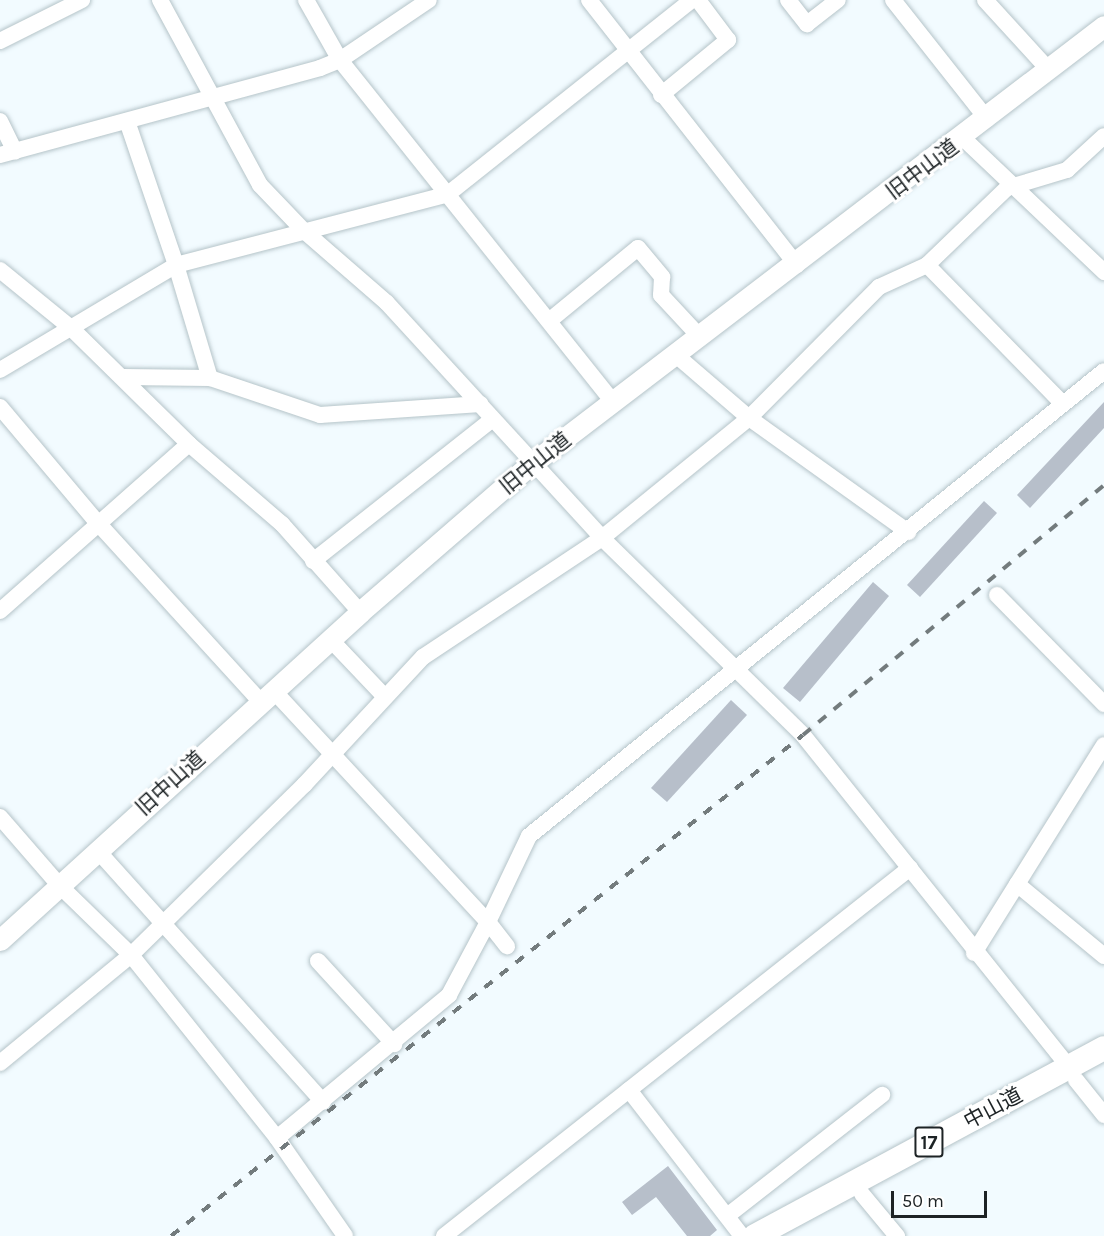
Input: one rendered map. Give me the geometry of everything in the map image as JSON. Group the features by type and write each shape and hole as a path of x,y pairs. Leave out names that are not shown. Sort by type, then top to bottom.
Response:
{"highway":[{"name":"中山道","path":"783,1236 862,1194 1072,1073 1104,1048"},
{"name":"中山道","path":"755,1236 1072,1073 1104,1065"}],"main road":[{"name":"旧中山道","path":"0,940 360,612 531,464 797,265 1104,26"}],"street":[{"path":"0,41 82,0"},
{"path":"160,0 212,100 260,185 303,230 387,303 481,404 531,464 602,538 806,739 1104,1115"},
{"path":"306,0 339,60 613,402"},
{"path":"0,121 8,154 212,100 339,60 429,0"},
{"path":"589,0 627,52 797,265"},
{"path":"0,370 176,265 448,194 692,0"},
{"path":"661,95 728,40 698,0"},
{"path":"788,0 807,24 838,0"},
{"path":"893,0 987,119"},
{"path":"985,0 1050,70"},
{"path":"127,121 176,265 210,378"},
{"path":"0,1063 131,955 332,754 423,657 602,538 748,418 879,287 927,266 1006,188 1067,170 1104,136"},
{"path":"963,138 1104,272"},
{"path":"549,321 638,248 662,277 661,295 700,338"},
{"path":"927,266 1063,404"},
{"path":"0,270 70,327 189,444 282,524 360,612"},
{"path":"677,356 748,418 908,532"},
{"path":"277,1137 394,1044 449,995 530,836 908,532 1104,370"},
{"path":"123,377 210,378 320,415 481,404"},
{"path":"0,407 97,522 267,696 332,754 488,922 507,946"},
{"path":"313,561 493,419"},
{"path":"0,609 189,444"},
{"path":"997,595 1104,704"},
{"path":"330,639 385,697"},
{"path":"974,953 1104,745"},
{"path":"0,817 60,886 131,955 277,1137 345,1236"},
{"path":"98,851 323,1102"},
{"path":"444,1236 910,868"},
{"path":"1017,884 1104,956"},
{"path":"318,962 394,1044"},
{"path":"629,1090 742,1236"},
{"path":"727,1216 882,1095"},
{"path":"862,1194 897,1236"}],"building":[{"path":"1104,402 1104,428 1030,508 1017,495"},
{"path":"984,501 997,513 920,597 907,585"},
{"path":"873,582 889,596 800,702 783,688"},
{"path":"731,700 747,715 667,802 651,788"},
{"path":"668,1166 717,1230 710,1236 687,1236 656,1197 632,1215 622,1202"}],"railway":[{"path":"171,1236 803,735 1104,485"}]}
